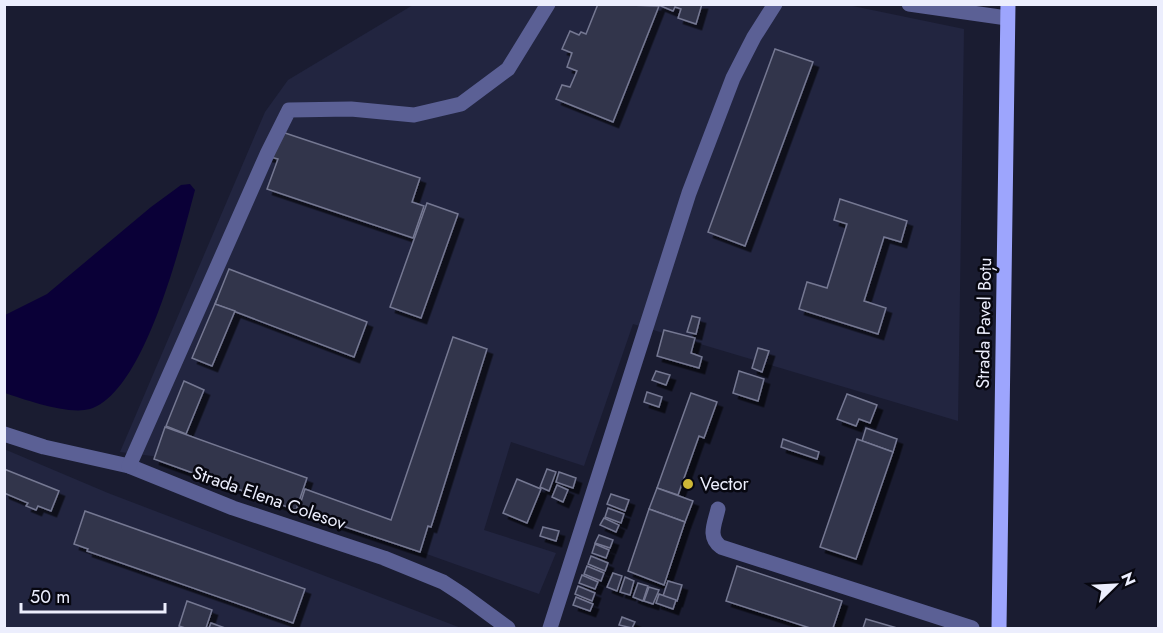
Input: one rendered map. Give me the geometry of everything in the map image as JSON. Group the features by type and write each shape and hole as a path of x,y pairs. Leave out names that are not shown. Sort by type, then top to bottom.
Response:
{"main road":[{"name":"Strada Pavel Boțu","path":"999,628 1007,11"}],"street":[{"path":"129,466 268,152 289,110 351,109 414,115 461,104 508,69 548,4"},
{"path":"550,628 689,193 733,78 758,29 775,4"},
{"path":"909,4 1007,11"},
{"name":"Strada Elena Colesov","path":"4,434 44,447 129,466 232,508 318,534 413,569 463,594 508,628"},
{"path":"718,509 712,533 716,543 721,547 972,628"}],"shaded area":[{"path":"843,4 964,29 958,421 633,324 584,466 511,442 484,530 556,553 539,594 152,456 120,452 265,112 288,80 413,5"},
{"path":"190,184 195,190 158,313 128,375 110,397 90,409 70,410 47,406 5,393 5,315 47,294 151,207 181,185"},
{"path":"4,449 108,493 461,628 5,628"}],"building":[{"path":"598,4 659,6 613,122 556,99 562,85 570,87 577,71 567,67 572,53 562,49 570,31 579,35 581,32 586,34"},
{"path":"656,4 702,4 696,24 678,18 681,9 675,7 673,11"},
{"path":"775,49 813,62 745,246 708,232"},
{"path":"276,130 420,178 412,202 424,206 413,238 267,189 278,159 267,156"},
{"path":"840,199 907,221 901,242 884,237 864,301 886,308 878,334 799,309 807,282 827,288 847,224 834,220"},
{"path":"427,203 458,214 421,318 390,307"},
{"path":"229,269 367,322 354,357 215,304"},
{"path":"217,299 215,304 235,311 212,366 192,358"},
{"path":"692,316 700,318 696,334 687,332"},
{"path":"664,330 695,338 691,353 702,357 699,368 657,356"},
{"path":"453,337 487,349 431,527 428,526 420,552 298,511 305,489 391,520"},
{"path":"758,348 769,351 762,372 752,368"},
{"path":"656,371 670,375 666,385 652,380"},
{"path":"739,371 764,379 758,401 733,393"},
{"path":"184,381 204,390 186,434 166,426"},
{"path":"647,392 662,397 659,407 644,402"},
{"path":"691,393 717,402 704,438 699,436 678,495 657,488"},
{"path":"847,394 877,405 870,423 859,419 856,426 837,419"},
{"path":"165,427 307,478 296,510 154,459"},
{"path":"866,428 897,439 893,452 862,441"},
{"path":"783,439 819,452 817,459 781,447"},
{"path":"857,439 893,452 856,559 820,547"},
{"path":"4,469 59,491 51,511 38,506 36,510 26,506 28,503 4,493"},
{"path":"547,469 556,472 549,491 540,487"},
{"path":"559,472 576,478 573,488 556,482"},
{"path":"517,479 541,489 527,523 503,513"},
{"path":"557,485 568,490 563,502 552,497"},
{"path":"657,488 693,501 685,522 649,509"},
{"path":"611,494 629,500 625,511 607,504"},
{"path":"608,508 624,514 621,523 605,517"},
{"path":"649,509 685,522 664,585 628,571"},
{"path":"85,511 305,589 293,623 87,551 88,549 74,544"},
{"path":"604,518 619,525 616,532 600,525"},
{"path":"543,527 559,531 556,541 540,536"},
{"path":"599,535 613,540 610,548 595,543"},
{"path":"595,544 609,550 606,558 592,553"},
{"path":"591,556 608,563 605,571 588,564"},
{"path":"587,566 604,573 601,581 584,574"},
{"path":"737,566 842,601 833,628 810,628 726,601"},
{"path":"613,573 622,576 617,591 607,587"},
{"path":"582,575 598,582 595,589 579,583"},
{"path":"625,577 634,581 630,595 620,592"},
{"path":"668,581 682,585 677,601 663,596"},
{"path":"638,583 648,586 643,601 633,597"},
{"path":"578,586 595,593 592,601 575,594"},
{"path":"649,587 659,590 653,604 644,601"},
{"path":"659,594 676,600 673,609 656,603"},
{"path":"576,597 593,604 590,611 573,605"},
{"path":"187,601 212,610 206,628 179,626"},
{"path":"622,617 635,622 632,628 619,625"},
{"path":"866,619 897,628 863,628"},
{"path":"211,623 225,628 209,628"}],"place":[{"name":"Vector","path":"688,484"}]}
